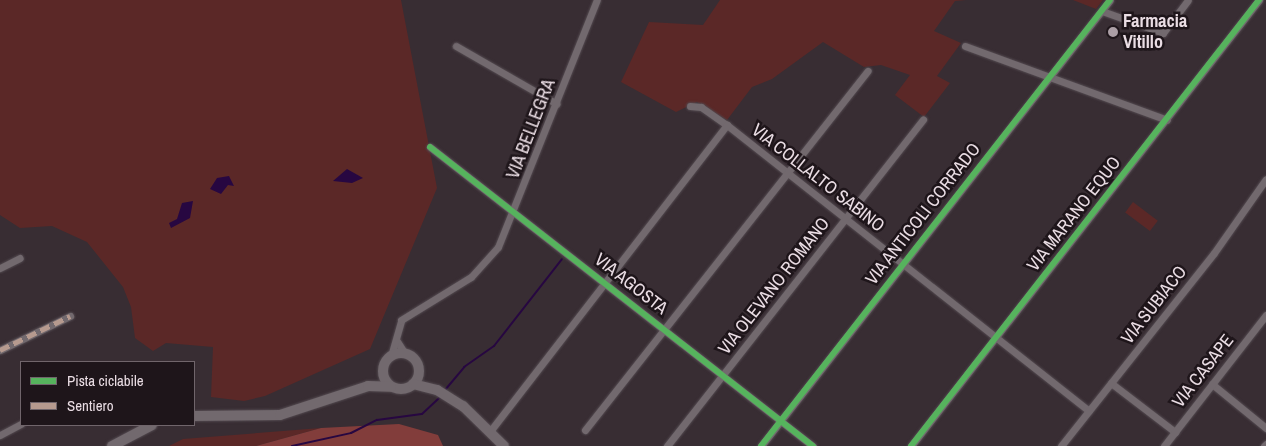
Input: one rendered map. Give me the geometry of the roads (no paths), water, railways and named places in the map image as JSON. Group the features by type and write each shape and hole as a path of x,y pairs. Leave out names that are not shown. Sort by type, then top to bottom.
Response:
{"street":[{"name":"VIA BELLEGRA","path":"391,356 398,324 406,316 484,266 514,213 597,0"},
{"name":"VIA ANTICOLI CORRADO","path":"761,446 1110,0"},
{"path":"1102,11 1163,33 1188,0"},
{"name":"VIA MARANO EQUO","path":"911,446 1259,0"},
{"path":"456,46 557,104"},
{"path":"965,46 1051,75 1167,120"},
{"path":"585,430 786,173 868,72"},
{"name":"VIA COLLALTO SABINO","path":"690,106 701,108 727,125 1089,411"},
{"name":"VIA OLEVANO ROMANO","path":"667,446 923,120"},
{"path":"490,430 727,125"},
{"name":"VIA AGOSTA","path":"430,147 813,446"},
{"name":"VIA SUBIACO","path":"1061,446 1266,180"},
{"path":"0,268 20,258"},
{"name":"VIA CASAPE","path":"1164,446 1266,315"},
{"path":"0,350 70,316"},
{"path":"396,338 405,354 437,390 490,430 504,446"},
{"path":"362,388 391,356 405,354"},
{"path":"383,366 384,378 391,387"},
{"path":"413,384 418,368"},
{"path":"1111,383 1176,432"},
{"path":"195,416 280,415 362,388 391,387 403,389 413,384 437,390"},
{"path":"1212,384 1266,428"},
{"path":"0,435 20,425"},
{"path":"112,446 150,426"}],"waterway":[{"path":"445,390 464,367 494,346 562,259"},
{"path":"292,446 351,433 377,420 422,414 441,396"}],"place":[{"name":"Farmacia Vitillo","path":"1113,32"}]}
